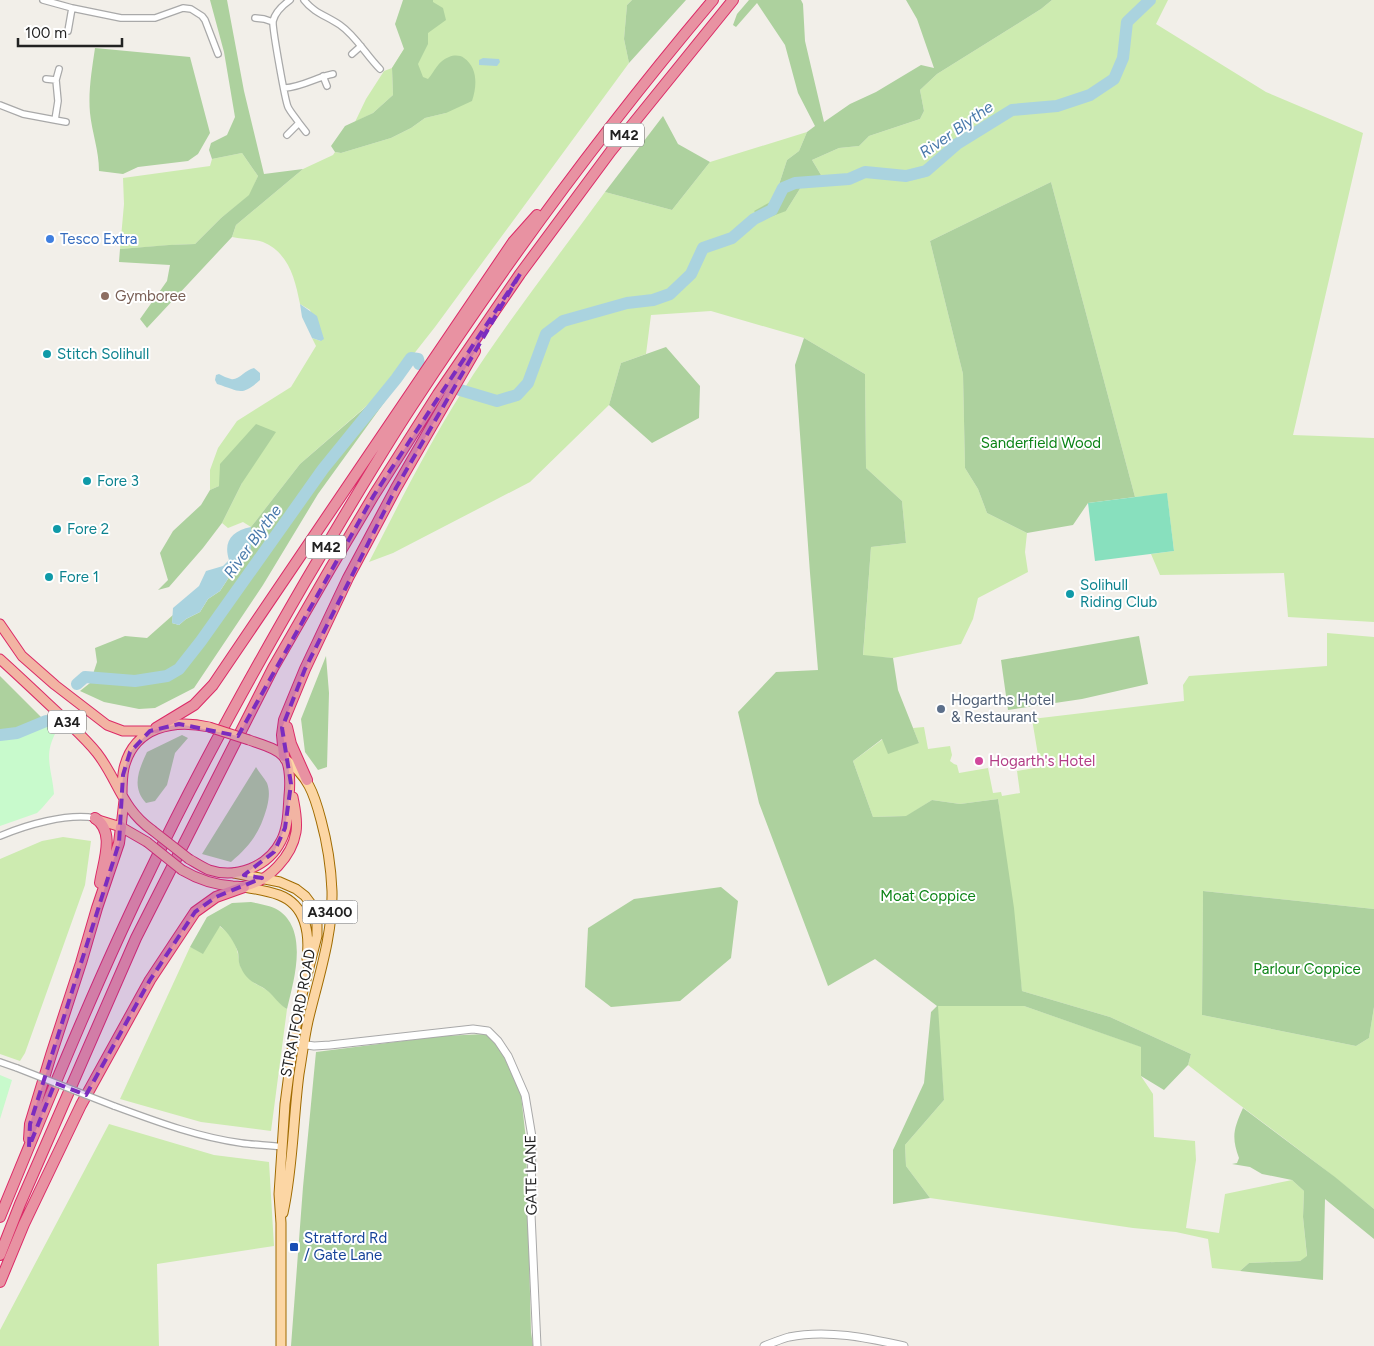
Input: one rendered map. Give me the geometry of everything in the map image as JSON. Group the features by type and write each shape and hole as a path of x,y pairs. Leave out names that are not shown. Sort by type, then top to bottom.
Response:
{"highway":[{"name":"M42","path":"0,1217 97,986 150,871 254,669 358,492 457,338 527,238 618,117 713,0"},
{"name":"M42","path":"0,1256 20,1204 136,938 273,668 374,495 438,394 520,274 611,151 733,0"},
{"path":"29,1147 30,1124 81,964 96,908 119,843 123,775 127,760 135,745 153,730 194,706 213,685 513,242 576,173"},
{"path":"285,758 282,728 287,711 348,578 387,504 520,274"},
{"name":"A34","path":"0,624 27,660 79,705 107,725 123,731 153,730 179,724 194,724 209,727 275,750 285,758 291,784 285,828 278,846 258,865 248,870 232,873 209,870 189,859 143,823 123,798 96,751 0,659"},
{"path":"287,711 288,734 307,780"},
{"path":"0,1282 24,1224 80,1105 150,980 195,912 216,897 262,878 285,857 294,840 297,818 291,784"},
{"path":"94,818 102,823 106,833 106,847 96,908"},
{"path":"94,818 121,827 147,842 182,870 207,882 244,886"}],"main road":[{"name":"STRATFORD ROAD","path":"281,1224 288,1194 299,1076 307,1024 330,920 332,892 324,830 307,780 285,758"},
{"name":"STRATFORD ROAD","path":"232,873 280,882 296,889 311,904 317,924 317,936 301,999 293,1043 285,1104 279,1194 281,1224 281,1346"},
{"path":"244,886 279,895 298,909 304,919 308,937 301,999"}],"street":[{"path":"43,0 122,18 155,18 184,8 191,9 205,20 218,54"},
{"path":"290,0 282,6 273,22 273,36 288,106 306,132"},
{"path":"304,0 321,15 340,25 380,69"},
{"path":"68,31 72,8"},
{"path":"255,18 273,22"},
{"path":"352,54 361,46"},
{"path":"55,120 58,101 56,80 59,69"},
{"path":"285,88 296,87 323,76 334,74"},
{"path":"323,76 327,86"},
{"path":"46,79 56,80"},
{"path":"0,105 24,114 66,122"},
{"path":"287,135 299,123"},
{"path":"0,836 41,823 72,818 94,818"},
{"name":"GATE LANE","path":"293,1043 330,1045 473,1029 488,1031 498,1041 508,1056 525,1095 532,1137 531,1214 537,1346"},
{"path":"0,1062 181,1130 240,1143 292,1148"},
{"path":"764,1346 790,1337 832,1334 904,1346"}],"highlighted area":[{"path":"520,274 396,488 305,669 282,728 291,784 285,828 274,852 244,875 262,878 216,897 195,912 150,980 86,1095 55,1083 29,1147 30,1124 119,843 123,775 130,752 150,731 179,724 238,736 374,495"}],"green space":[{"path":"210,0 227,0 244,91 264,174 303,169 236,225 232,237 147,328 140,319 167,281 170,265 119,262 120,249 195,244 221,218 249,195 258,176 242,153 212,159 209,150 211,143 227,135 235,117 224,52"},
{"path":"403,0 433,0 433,2 443,8 446,20 428,33 428,44 418,64 423,77 428,79 445,59 451,56 461,56 464,58 469,62 474,72 475,89 472,101 446,113 425,118 411,128 391,138 341,153 335,152 331,146 345,126 373,113 393,95 392,68 404,49 395,24"},
{"path":"418,0 632,0 627,5 624,39 629,63 435,327 387,388 300,464 251,527 243,522 228,528 222,523 242,483 219,486 210,490 210,470 218,448 237,421 291,387 316,346 312,338 321,341 310,310 300,304 293,276 285,260 272,247 263,242 232,237 236,225 303,169 333,155 335,152 341,153 391,138 411,128 425,118 446,113 428,82 392,69 393,95 373,113 355,122 366,99 384,71 392,68 404,49"},
{"path":"632,0 686,0 629,63 624,39 627,5"},
{"path":"749,0 801,0 803,4 805,41 824,122 850,104 876,92 921,65 934,68 917,19 906,0 1052,0 1041,9 937,74 920,90 924,111 920,119 869,136 859,146 839,148 812,160 821,175 801,187 786,211 762,220 754,211 774,200 787,160 799,151 807,132 815,126 798,93 785,45 757,3 736,27 733,25 737,14"},
{"path":"1052,0 1168,0 1156,24 1266,92 1363,133 1293,435 1374,438 1374,622 1288,617 1284,573 1160,575 1151,554 1174,551 1167,494 1135,497 1051,182 930,241 963,374 965,468 978,489 987,513 1027,533 1025,552 1028,572 978,598 973,619 961,644 893,658 863,656 871,547 906,543 902,501 866,468 865,374 804,338 711,311 651,315 646,354 621,363 609,405 530,482 393,553 369,562 402,497 462,392 514,316 605,192 672,210 710,162 807,132 799,151 787,160 774,200 786,211 801,187 821,175 812,160 839,148 859,146 869,136 920,119 924,111 920,90 937,74 1041,9"},
{"path":"95,48 190,57 210,133 198,154 188,161 138,167 123,174 99,171 90,105"},
{"path":"663,116 678,144 710,162 672,210 605,192"},
{"path":"242,153 258,176 250,195 221,218 195,244 120,249 124,204 123,178 210,166 212,159"},
{"name":"Sanderfield Wood","path":"1051,182 1135,497 1088,503 1073,525 1027,533 987,513 978,489 965,468 963,374 930,241"},
{"name":"Moat Coppice","path":"804,338 865,374 866,468 902,501 906,543 871,547 863,655 893,658 898,690 919,743 888,754 882,739 853,761 873,817 906,816 932,800 960,804 998,799 1014,908 1022,991 1110,1017 1191,1054 1188,1065 1164,1090 1141,1076 1141,1047 1024,1006 938,1006 944,1100 905,1145 906,1166 930,1198 893,1204 893,1150 924,1083 931,1012 937,1006 875,959 828,986 759,803 738,712 776,672 818,670 795,365"},
{"path":"666,347 700,386 699,418 652,443 609,405 621,363"},
{"path":"382,393 386,400 318,494 263,585 194,688 155,708 139,709 104,702 80,691 90,683 97,662 95,648 125,636 147,638 173,615 172,623 179,625 200,612 208,599 220,591 243,556 251,549 251,527 300,464"},
{"path":"256,424 276,432 242,483 222,523 169,587 158,590 168,580 160,553 173,531 201,505 210,490 219,486 220,464"},
{"path":"1167,493 1174,551 1095,561 1088,503"},
{"path":"1327,633 1374,637 1374,909 1203,891 1202,1015 1356,1046 1369,1038 1374,1007 1374,1209 1188,1065 1191,1054 1110,1017 1022,991 998,799 960,804 932,800 907,816 873,817 853,761 883,739 919,743 913,728 924,727 928,749 950,746 952,755 950,761 957,765 959,773 988,768 993,793 1001,792 1002,796 1020,793 1017,771 1040,767 1032,719 1184,701 1183,685 1189,676 1327,666"},
{"path":"1139,636 1148,684 1082,699 1008,710 1001,660"},
{"path":"326,656 329,693 327,767 318,770 305,752 301,719"},
{"path":"0,676 56,732 0,757"},
{"path":"46,721 56,732 49,756 54,794 37,813 0,826 0,735 17,733"},
{"path":"182,735 188,738 175,753 167,785 155,801 146,803 139,791 138,778 147,752"},
{"path":"256,767 267,783 269,795 264,816 254,838 231,862 202,854"},
{"path":"63,837 91,841 85,885 25,1053 20,1061 0,1054 0,859 42,841"},
{"path":"721,887 738,901 731,958 680,1001 611,1007 585,987 588,928 634,899"},
{"name":"Parlour Coppice","path":"1203,891 1374,909 1374,1007 1369,1038 1356,1046 1202,1015"},
{"path":"251,902 278,910 288,919 293,930 297,956 287,1009 270,993 251,981 244,974 235,945 220,926 203,954 190,947 207,917 232,903"},
{"path":"219,926 226,931 234,942 240,966 248,978 264,988 287,1009 271,1131 201,1122 120,1099 190,947 203,953"},
{"path":"937,1006 1024,1006 1142,1047 1141,1076 1153,1094 1154,1137 1195,1141 1196,1160 1186,1228 1219,1233 1225,1194 1292,1180 1304,1191 1303,1217 1307,1257 1300,1261 1249,1263 1240,1271 1212,1268 1208,1239 1176,1232 1133,1228 930,1198 906,1166 905,1145 944,1100"},
{"path":"486,1034 501,1050 521,1095 526,1140 531,1332 533,1346 291,1346 303,1187 316,1052 442,1036"},
{"path":"0,1075 12,1080 0,1119"},
{"path":"1243,1108 1335,1177 1374,1209 1374,1239 1325,1199 1323,1280 1240,1271 1249,1263 1300,1261 1307,1256 1303,1217 1304,1191 1292,1180 1262,1174 1250,1167 1232,1164 1237,1163 1239,1158 1234,1138 1237,1121"},
{"path":"109,1124 214,1155 269,1162 274,1246 157,1264 159,1346 0,1346 0,1330"}],"water":[{"path":"483,58 499,59 500,62 497,66 479,65 479,60"},
{"path":"300,304 317,316 324,339 321,341 312,338 302,317"},
{"path":"254,368 260,373 260,380 244,391 217,384 215,380 216,375 219,374 234,379"},
{"path":"251,527 251,549 243,556 220,591 208,599 200,612 179,625 172,623 173,608 199,586 206,571 223,566 229,560 227,547 234,534"}],"waterway":[{"name":"River Blythe","path":"460,390 497,401 517,395 528,383 546,334 563,321 627,303 653,300 670,294 691,274 703,248 732,238 754,219 772,210 783,188 795,183 849,179 865,172 906,176 926,171 957,144 1012,110 1057,106 1090,95 1114,79 1123,58 1127,22 1150,0"},
{"name":"River Blythe","path":"77,684 85,677 135,681 167,676 179,669 323,469 411,358 418,359 419,364"},
{"name":"River Blythe","path":"0,735 17,733 46,721"}],"place":[{"name":"Tesco Extra","path":"50,239"},
{"name":"Gymboree","path":"105,296"},
{"name":"Stitch Solihull","path":"47,354"},
{"name":"Fore 3","path":"87,481"},
{"name":"Fore 2","path":"57,529"},
{"name":"Fore 1","path":"49,577"},
{"name":"Solihull Riding Club","path":"1070,594"},
{"name":"Hogarths Hotel & Restaurant","path":"941,709"},
{"name":"Hogarth's Hotel","path":"979,761"},
{"name":"Stratford Rd / Gate Lane","path":"294,1247"}]}
